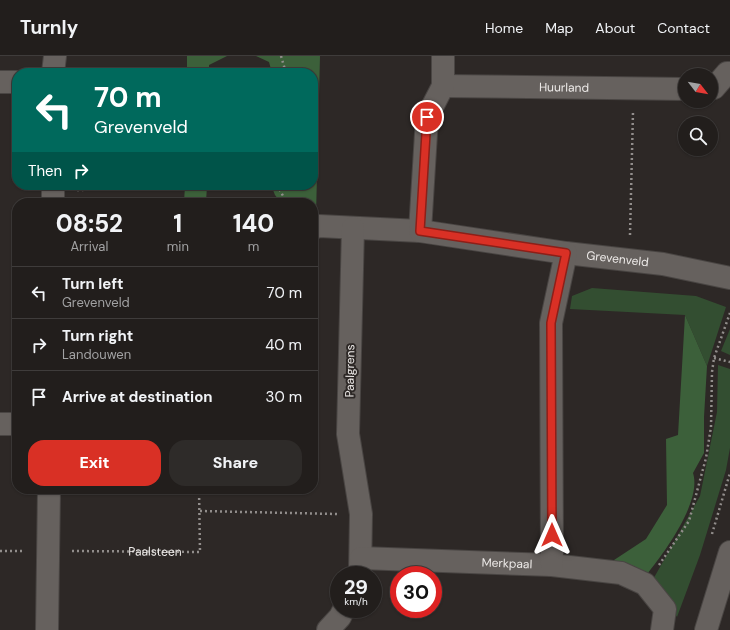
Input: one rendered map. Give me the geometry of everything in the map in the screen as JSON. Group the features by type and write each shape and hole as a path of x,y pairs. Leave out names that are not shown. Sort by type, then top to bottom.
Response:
{"street":[{"path":"54,68 55,56"},
{"path":"420,231 427,117 443,86 443,56"},
{"path":"718,83 727,73 730,73"},
{"path":"0,82 12,82"},
{"name":"Huurland","path":"443,86 678,89"},
{"name":"Grevenveld","path":"318,226 420,231 566,253 663,264 730,278"},
{"name":"Paalgrens","path":"353,228 348,434 361,514 360,566"},
{"path":"552,566 551,323 566,253"},
{"path":"0,424 12,424"},
{"path":"47,630 49,494"},
{"path":"706,630 730,552"},
{"name":"Merkpaal","path":"382,566 552,566 621,573 644,584 665,609 662,630"},
{"path":"328,630 339,618"}],"path":[{"path":"281,56 285,68"},
{"path":"629,260 634,89"},
{"path":"53,193 131,190"},
{"path":"644,584 689,521 706,458 711,427 712,372 714,358 730,313"},
{"path":"714,358 730,362"},
{"name":"Paalsteen","path":"0,551 200,552 199,494"},
{"path":"200,511 361,514"}],"green space":[{"path":"187,56 227,56 209,65 209,68 187,68"},
{"path":"256,56 320,56 318,136 318,68 271,68 269,62"},
{"path":"185,190 207,190 206,198 184,198"},
{"path":"273,190 317,190 316,198 277,198"},
{"path":"592,288 696,296 726,307 707,366 685,315 570,309 572,296"},
{"path":"685,315 707,366 704,417 704,453 693,473 694,484 692,498 680,526 672,540 647,574 611,562 646,539 667,505 666,439 678,435"},
{"path":"730,329 730,355 721,351"},
{"path":"718,365 730,369 730,448 726,470 700,555 677,617 651,583 700,496 717,412"}],"route":[{"path":"427,117 420,231 566,253 559,293 551,323 552,535"}]}
